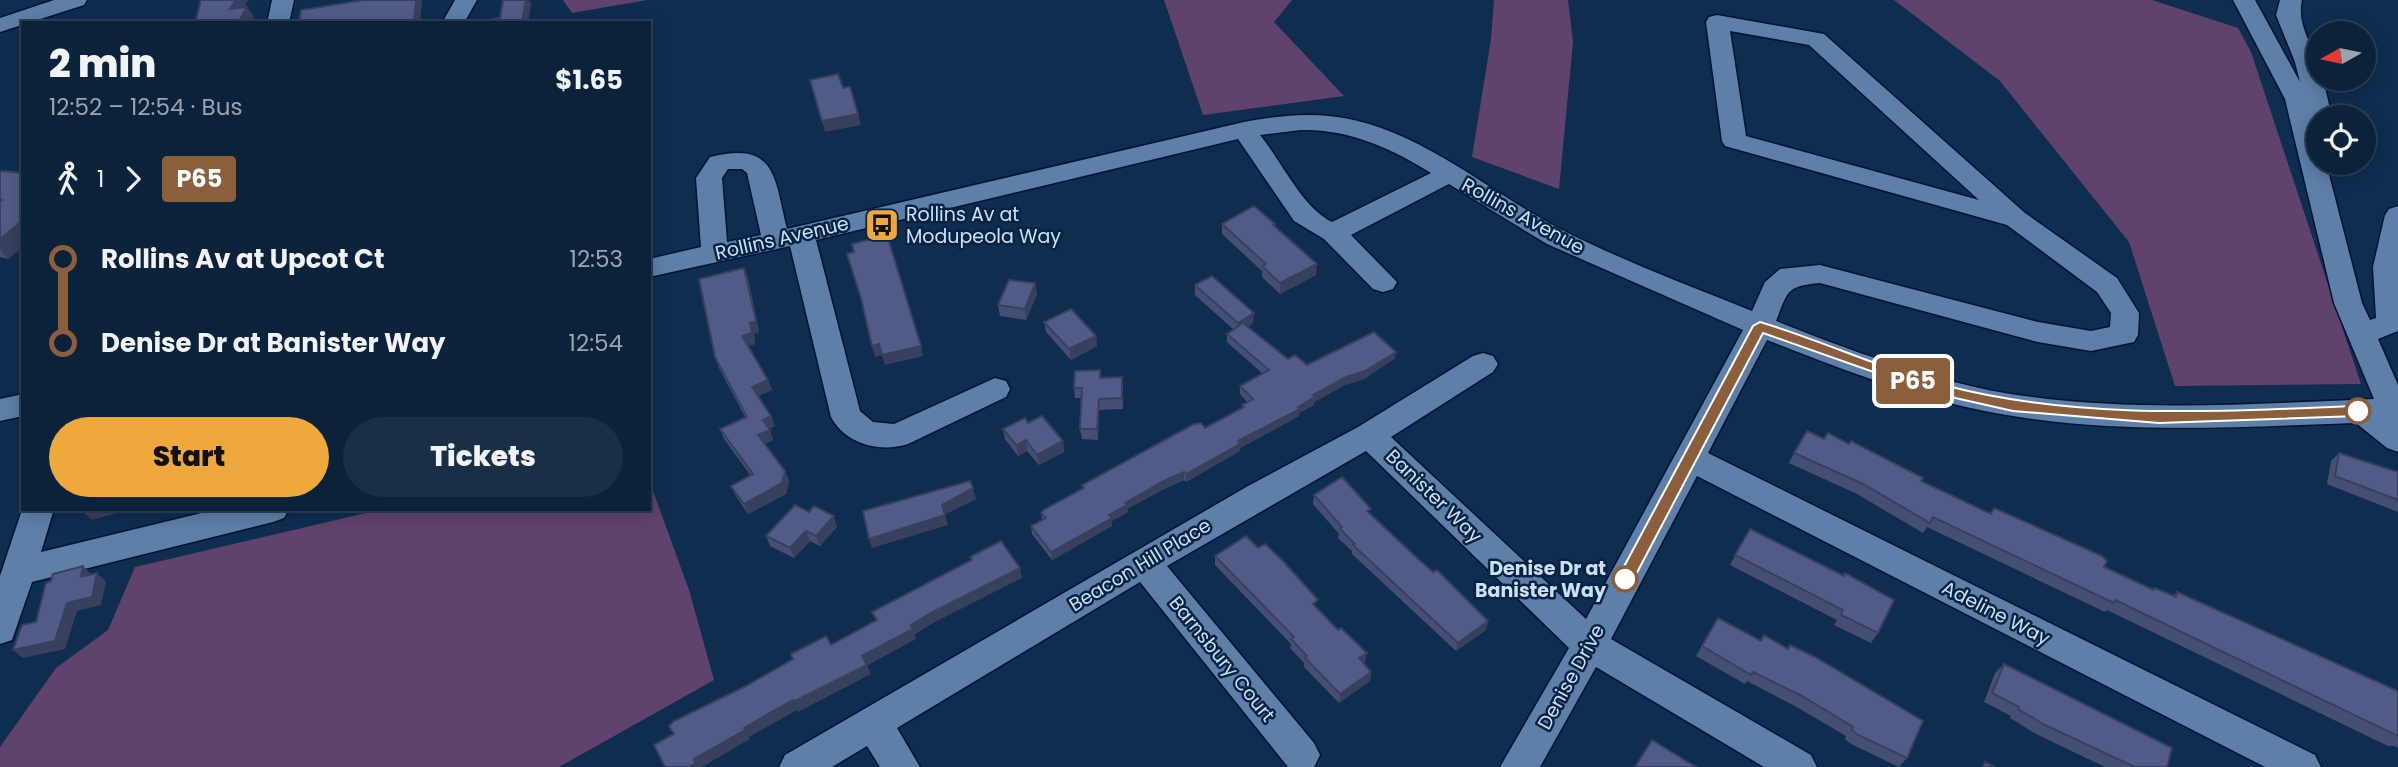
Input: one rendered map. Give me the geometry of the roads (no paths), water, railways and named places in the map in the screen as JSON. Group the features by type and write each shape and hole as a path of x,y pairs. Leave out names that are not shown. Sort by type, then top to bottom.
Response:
{"street":[{"path":"0,25 76,0"},
{"path":"278,21 283,0"},
{"path":"454,21 467,0"},
{"path":"2244,0 2306,122"},
{"path":"2291,0 2287,15 2307,62 2316,105"},
{"path":"1717,22 1816,38 2016,219 1734,141 1717,22"},
{"name":"Rollins Avenue","path":"651,268 789,238 1244,130 1303,121 1337,123 1393,141 1555,238 1760,326 1938,389 2013,405 2141,418 2396,410"},
{"path":"1244,130 1304,217 1333,233 1383,282"},
{"path":"715,254 709,178 719,163 729,160 748,161 759,170 789,238 846,417 865,433 897,436 995,388"},
{"path":"1333,233 1449,174"},
{"path":"2327,175 2348,303 2396,410"},
{"path":"2359,332 2382,328 2391,322 2387,267 2398,215"},
{"name":"Denise Drive","path":"1519,767 1590,645 1760,326 1775,289 1790,276 1820,274 2038,332 2091,341 2124,335 2125,313 2107,285 2016,219"},
{"name":"Beacon Hill Place","path":"798,767 1144,563 1369,435 1483,364"},
{"path":"0,410 21,405"},
{"path":"2362,411 2398,440"},
{"name":"Banister Way","path":"1369,435 1590,645 1798,767"},
{"name":"Adeline Way","path":"1690,458 2302,767"},
{"path":"0,629 37,511"},
{"path":"19,571 265,511"},
{"name":"Barnsbury Court","path":"1144,563 1301,755"},
{"path":"874,724 901,767"}],"place":[{"name":"Rollins Av at Modupeola Way","path":"882,225"},
{"name":"Denise Dr at Banister Way","path":"1625,579"}]}
